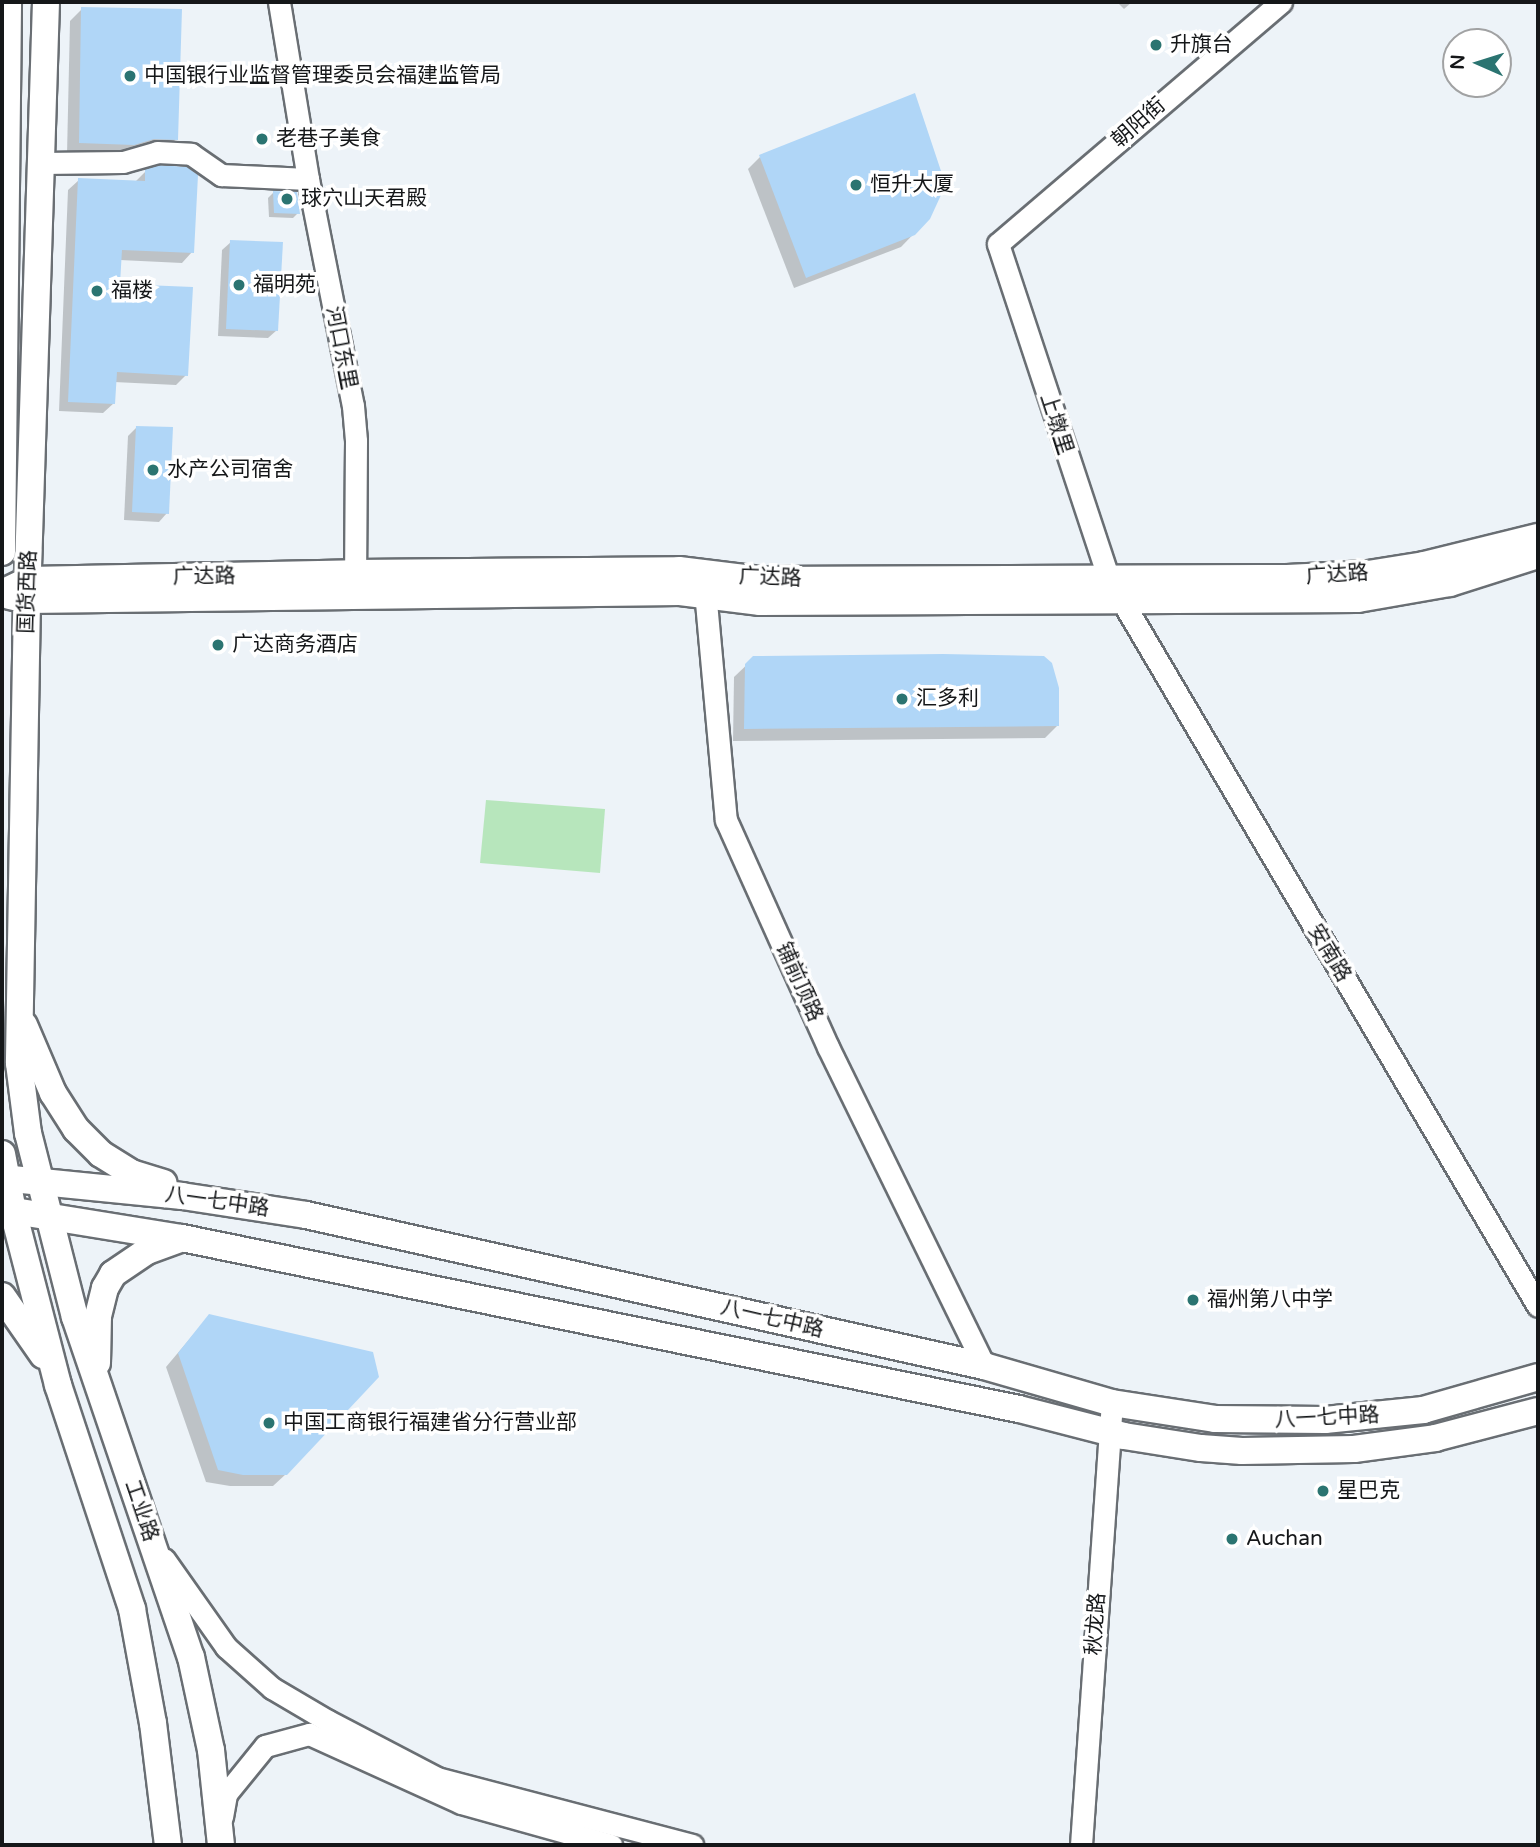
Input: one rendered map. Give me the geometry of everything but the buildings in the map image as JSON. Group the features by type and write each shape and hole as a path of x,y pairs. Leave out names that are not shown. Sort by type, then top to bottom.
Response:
{"main road":[{"name":"国货西路","path":"2,552 8,2"},
{"name":"国货西路","path":"40,1181 28,1133 19,1063 15,592 41,163 46,2"},
{"name":"广达路","path":"15,592 760,580 1287,578 1368,574 1453,560 1538,537"},
{"name":"广达路","path":"15,592 355,573 704,582 760,602 1358,598 1450,583 1538,555"},
{"path":"20,1016 53,1093 76,1129 101,1154 131,1173 161,1181 182,1196"},
{"name":"八一七中路","path":"3,1170 40,1181 182,1196 306,1215 984,1366 1121,1405 1215,1419 1325,1420 1423,1410 1538,1377"},
{"name":"工业路","path":"3,1170 7,1210 58,1385 132,1609 153,1723 168,1845"},
{"name":"工业路","path":"40,1181 75,1317 191,1657 211,1750 221,1839"},
{"name":"八一七中路","path":"7,1210 182,1238 967,1398 1117,1434 1242,1451 1354,1449 1435,1438 1538,1411"},
{"path":"97,1382 98,1316 105,1288 113,1274 147,1251 182,1238"},
{"path":"2,1296 41,1349 58,1385"}],"street":[{"name":"河口东里","path":"279,2 308,178 354,414 355,573"},
{"name":"朝阳街","path":"998,244 1281,2"},
{"path":"41,163 123,162 157,152 191,154 221,176 308,178"},
{"name":"上墩里","path":"998,244 1108,577 1120,601"},
{"name":"铺前顶路","path":"704,582 726,820 828,1047 984,1366"},
{"name":"安南路","path":"1120,601 1538,1306"},
{"name":"秋龙路","path":"1081,1845 1121,1405"},
{"name":"秋龙路","path":"1094,1845 1117,1434"},
{"path":"152,1542 226,1647 272,1688 328,1721 437,1778 692,1845"},
{"path":"221,1839 226,1794 242,1772 265,1746 309,1734 461,1803 611,1845"}],"green space":[{"path":"486,800 605,809 600,873 480,863"}],"place":[{"name":"升旗台","path":"1156,45"},
{"name":"中国银行业监督管理委员会福建监管局","path":"130,76"},
{"name":"老巷子美食","path":"262,139"},
{"name":"恒升大厦","path":"856,185"},
{"name":"球穴山天君殿","path":"287,199"},
{"name":"福明苑","path":"239,285"},
{"name":"福楼","path":"97,291"},
{"name":"水产公司宿舍","path":"153,470"},
{"name":"广达商务酒店","path":"218,645"},
{"name":"汇多利","path":"902,699"},
{"name":"福州第八中学","path":"1193,1300"},
{"name":"中国工商银行福建省分行营业部","path":"269,1423"},
{"name":"星巴克","path":"1323,1491"},
{"name":"Auchan","path":"1232,1539"}]}
